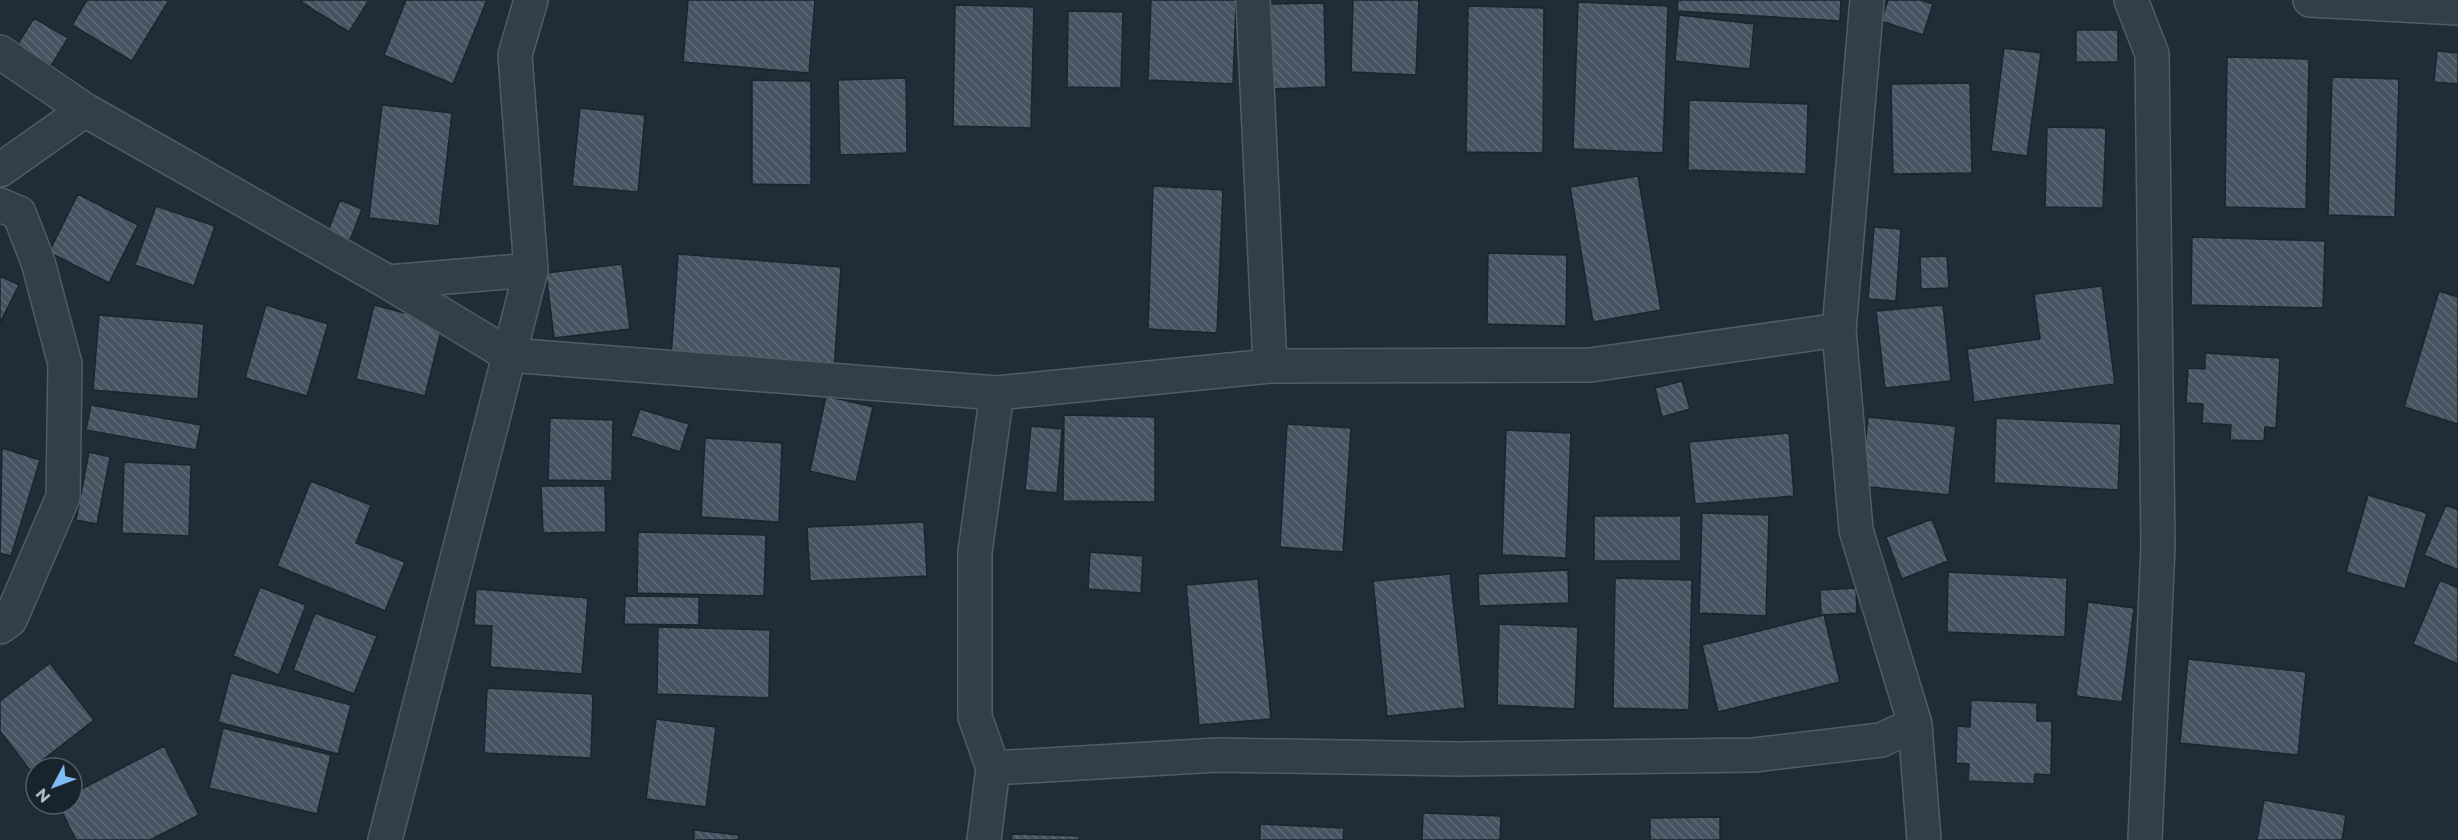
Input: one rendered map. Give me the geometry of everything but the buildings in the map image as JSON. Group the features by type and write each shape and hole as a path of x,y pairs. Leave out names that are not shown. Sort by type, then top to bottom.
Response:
{"street":[{"path":"385,840 531,270 514,55 531,0"},
{"path":"1253,0 1270,366"},
{"path":"1867,0 1839,330 1856,530 1915,724 1924,840"},
{"path":"2131,0 2152,54 2158,547 2145,840"},
{"path":"2310,0 2458,8"},
{"path":"0,52 85,110 388,282 508,355 997,393 1270,366 1590,365 1839,330"},
{"path":"0,170 85,110"},
{"path":"0,205 19,213 38,262 64,364 64,375 63,497 10,620 0,627"},
{"path":"388,282 531,270"},
{"path":"984,840 993,768 975,717 975,552 997,393"},
{"path":"993,768 1218,755 1458,759 1754,755 1881,740 1915,724"}]}
